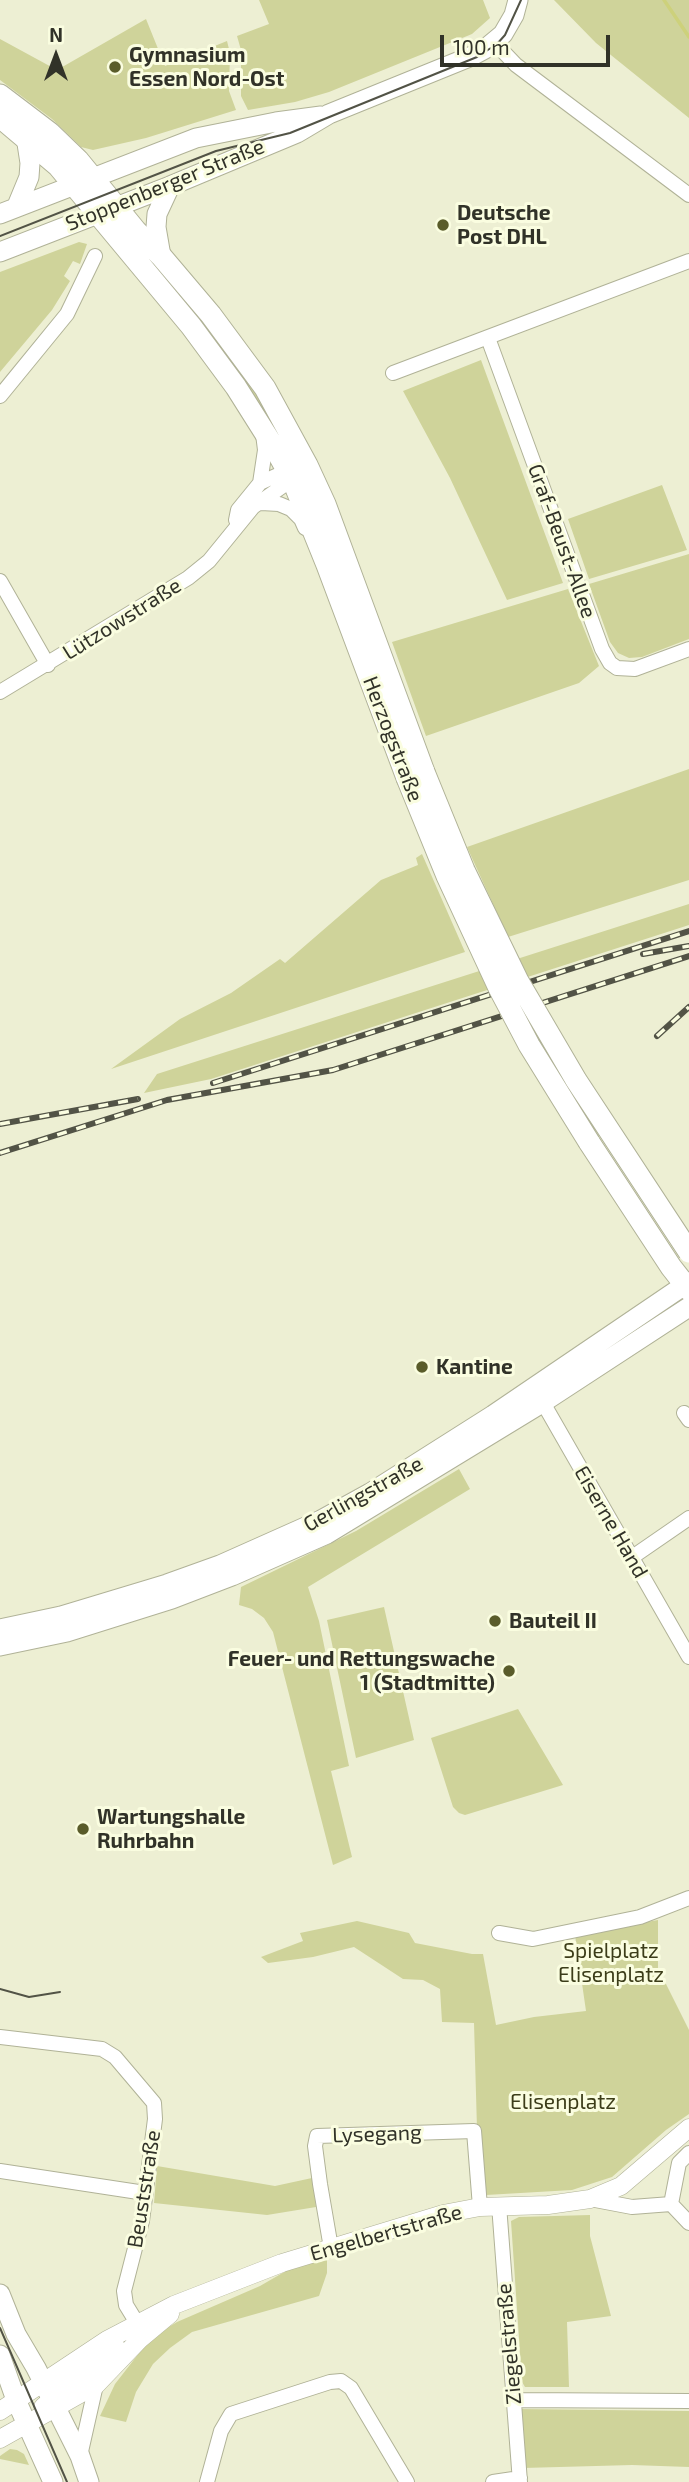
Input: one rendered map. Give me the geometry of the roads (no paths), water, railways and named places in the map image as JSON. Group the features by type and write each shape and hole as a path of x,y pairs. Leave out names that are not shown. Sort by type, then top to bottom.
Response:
{"main road":[{"path":"495,42 509,24 518,0"},
{"name":"Stoppenberger Straße","path":"9,210 170,186 297,133 329,114 472,56 495,42"},
{"path":"0,95 50,133 95,196"},
{"name":"Stoppenberger Straße","path":"0,252 205,136 276,121 329,114"},
{"path":"0,117 95,196"},
{"path":"9,210 29,177 26,137"},
{"path":"161,256 156,222 170,186"},
{"name":"Herzogstraße","path":"95,196 161,256 211,315 265,388 327,565 415,775 518,981 576,1080 689,1252"},
{"name":"Herzogstraße","path":"95,196 236,387 262,429 325,504 415,775 472,934 529,1045 671,1267 688,1285"},
{"name":"Gerlingstraße","path":"0,1646 67,1632 198,1590 327,1534 538,1395 688,1285"},
{"name":"Gerlingstraße","path":"0,1629 61,1616 167,1584 220,1565 321,1520 689,1307"},
{"path":"0,2294 16,2333 80,2456 89,2482"},
{"path":"0,2356 8,2406 26,2425 53,2482"}],"street":[{"path":"495,42 516,65 689,195"},
{"path":"0,396 67,314 94,256"},
{"path":"393,373 689,261"},
{"name":"Graf-Beust-Allee","path":"488,338 602,649 610,663 617,668 635,669 689,649"},
{"name":"Lützowstraße","path":"232,531 239,510 260,482 265,450 262,429"},
{"name":"Lützowstraße","path":"260,482 296,472"},
{"name":"Lützowstraße","path":"0,692 188,578 209,561 253,507 296,472"},
{"path":"261,503 279,504 297,514 314,554 327,565"},
{"path":"0,581 48,665"},
{"name":"Eiserne Hand","path":"538,1395 689,1657"},
{"path":"631,1558 689,1518"},
{"path":"499,1933 533,1939 640,1917 689,1898"},
{"name":"Beuststraße","path":"0,2037 102,2049 116,2057 154,2103 156,2109 142,2221 124,2291 126,2305 137,2323"},
{"path":"590,2199 621,2186 681,2139 689,2128"},
{"name":"Lysegang","path":"331,2248 316,2158 317,2136 474,2131 480,2207"},
{"path":"671,2204 679,2163 689,2153"},
{"path":"0,2171 145,2193"},
{"path":"590,2199 632,2207 671,2204"},
{"name":"Engelbertstraße","path":"8,2406 42,2381 137,2323 189,2299 282,2263 443,2214 499,2205 548,2205 590,2199"},
{"path":"671,2204 689,2223"},
{"name":"Ziegelstraße","path":"499,2205 520,2480"},
{"name":"Engelbertstraße","path":"0,2440 26,2425 53,2404 96,2385 140,2339 189,2299"},
{"path":"53,2404 137,2323"},
{"path":"207,2482 221,2431 231,2414 330,2382 341,2381 351,2388 407,2482"},
{"path":"80,2456 96,2385"},
{"path":"514,2400 689,2401"},
{"path":"493,2482 520,2480"}],"waterway":[{"path":"664,0 689,37"}],"tram line":[{"path":"0,236 216,151 290,133 477,57 497,44 505,35 521,0"},
{"path":"0,1989 29,1997 60,1992"},
{"path":"0,2328 67,2482"}],"railway":[{"path":"213,1083 689,931"},
{"path":"643,954 689,946"},
{"path":"0,1153 167,1100 333,1070 689,956"},
{"path":"657,1036 689,1007"},
{"path":"0,1124 138,1099"}],"place":[{"name":"Gymnasium Essen Nord-Ost","path":"115,67"},
{"name":"Deutsche Post DHL","path":"443,225"},
{"name":"Kantine","path":"422,1367"},
{"name":"Bauteil II","path":"495,1621"},
{"name":"Feuer- und Rettungswache 1 (Stadtmitte)","path":"509,1671"},
{"name":"Wartungshalle Ruhrbahn","path":"83,1829"}],"park label":[{"name":"Spielplatz Elisenplatz","path":"611,1963"},
{"name":"Elisenplatz","path":"563,2102"}]}
